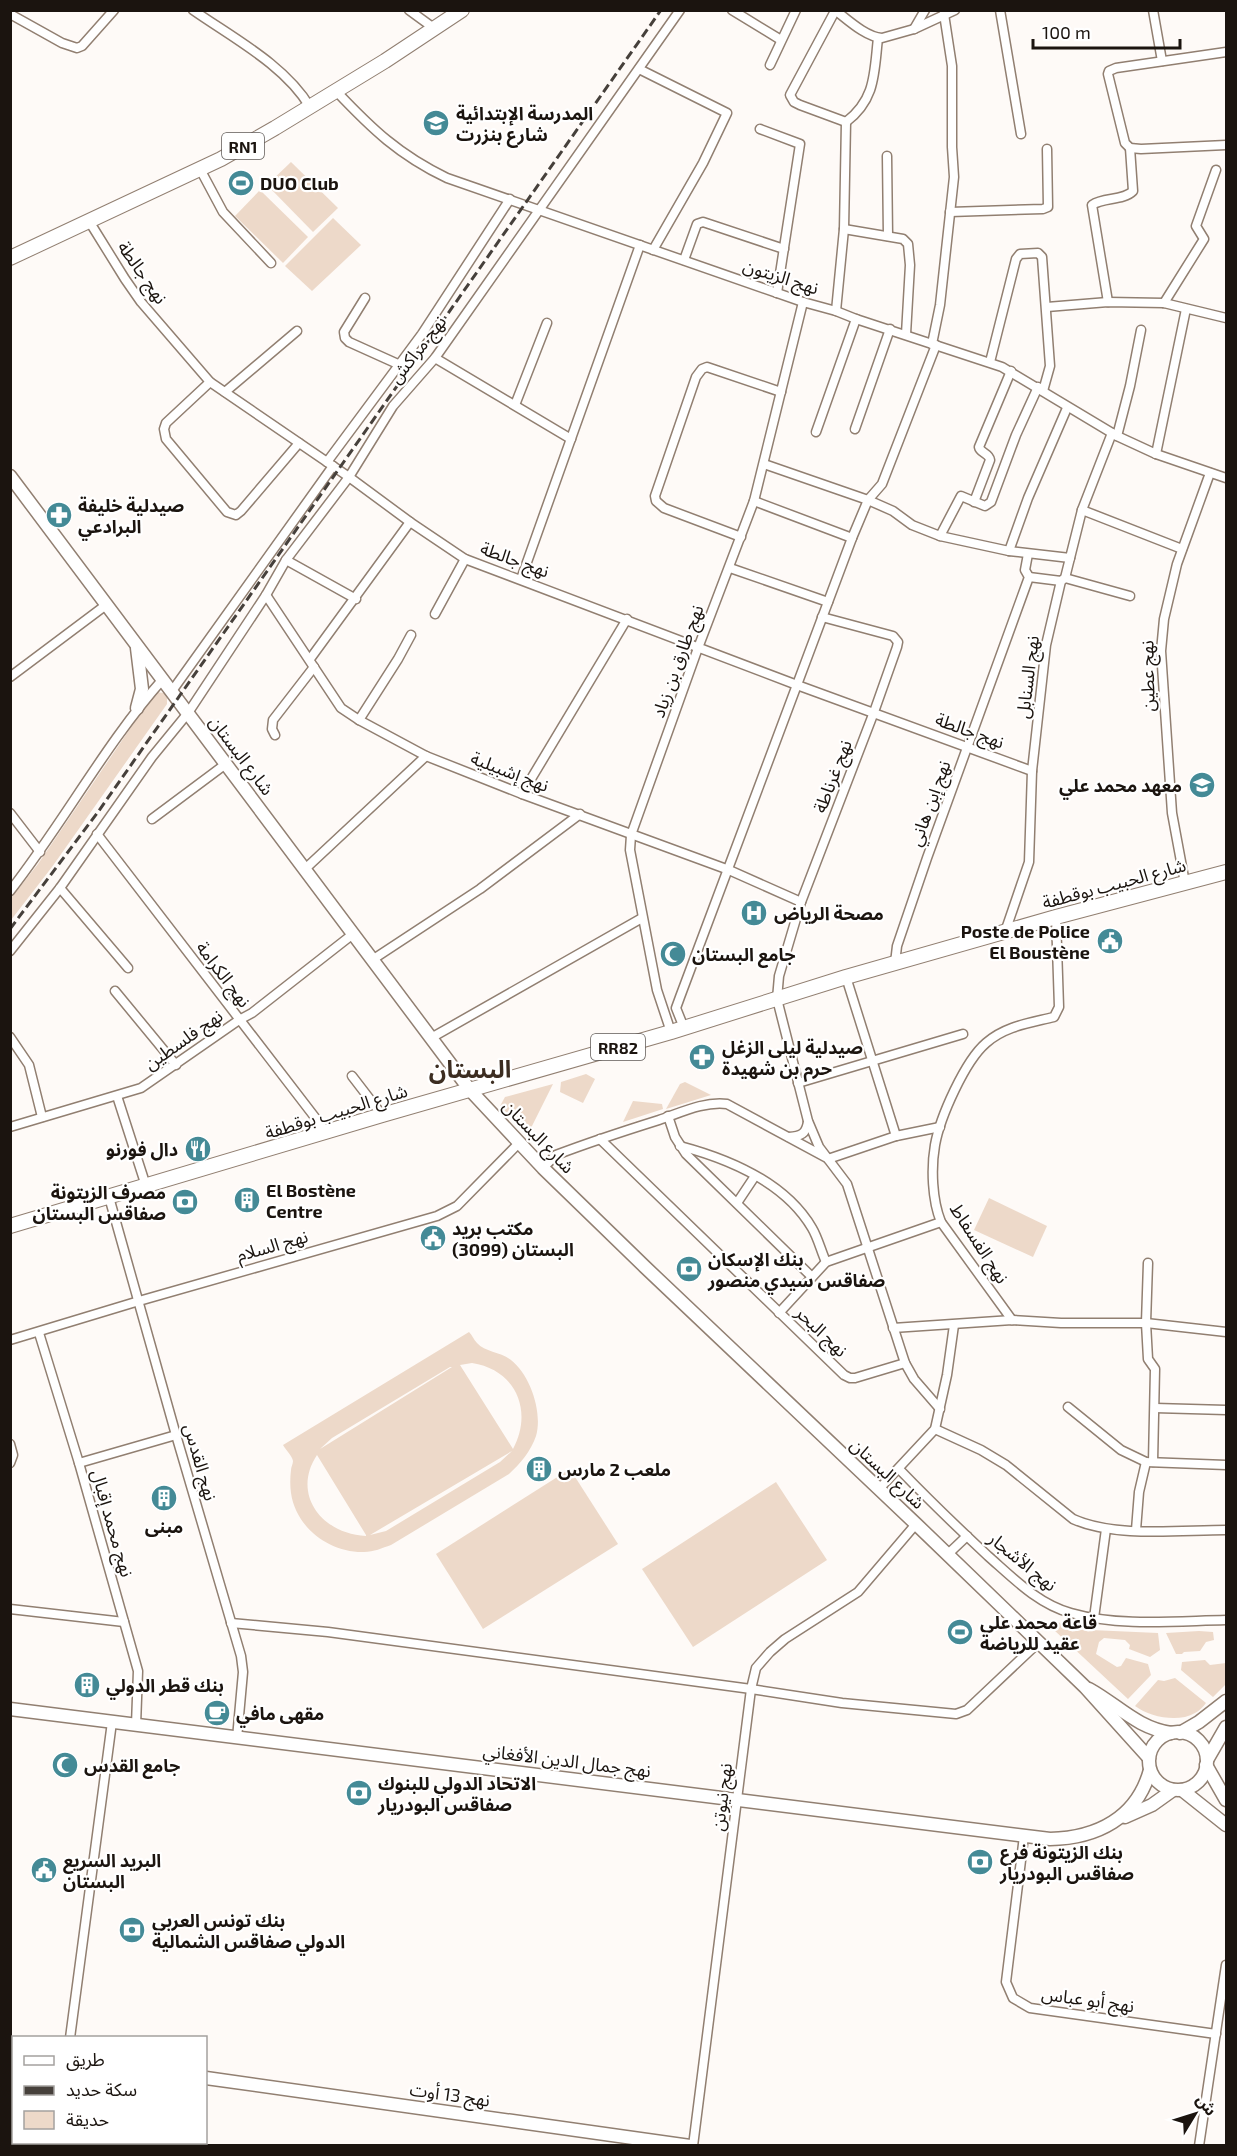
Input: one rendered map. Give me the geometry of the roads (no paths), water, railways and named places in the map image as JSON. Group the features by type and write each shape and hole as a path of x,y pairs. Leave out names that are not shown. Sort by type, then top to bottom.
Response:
{"main road":[{"name":"RN1","path":"10,258 200,169 310,107 462,10"},
{"name":"شارع البستان","path":"10,476 470,1090 543,1168 645,1268 948,1554 1085,1687 1149,1764"},
{"path":"136,644 142,681 137,708"},
{"name":"شارع الحبيب بوقطفة","path":"10,1226 677,1030 846,977 1056,917 1227,872"},
{"name":"شارع البستان","path":"1085,1687 1139,1723 1160,1731 1176,1733"},
{"path":"1227,1701 1199,1722 1156,1742 1149,1764 1159,1784 1178,1790 1227,1825"},
{"name":"نهج جمال الدين الأفغاني","path":"10,1709 737,1798 1023,1836 1068,1838 1093,1832 1115,1820 1146,1809 1178,1790"},
{"path":"1178,1790 1191,1787 1198,1782 1227,1727"},
{"path":"1176,1733 1188,1734 1201,1745 1206,1763 1227,1800"},
{"name":"نهج جمال الدين الأفغاني","path":"1115,1820 1134,1805 1142,1794 1149,1764"},
{"name":"نهج 13 أوت","path":"207,2078 692,2145"}],"street":[{"path":"10,14 62,43 77,48 82,46 114,10"},
{"path":"193,10 285,75 310,107"},
{"path":"409,10 435,29"},
{"name":"نهج مراكش","path":"10,951 60,888 152,757 188,713 266,595 286,560 349,477 393,406 435,358 680,10"},
{"path":"732,10 781,40"},
{"path":"770,66 796,10"},
{"path":"914,29 926,10"},
{"path":"846,122 794,102 790,96 835,11 878,38 894,36 914,29 955,10"},
{"path":"1000,10 1021,134"},
{"path":"1153,10 1162,61"},
{"path":"677,1030 676,1008 822,616 868,500 882,484 934,344 954,177 952,66 944,14"},
{"path":"846,122 856,115 868,99 878,38"},
{"path":"1227,52 1116,68 1109,71 1108,78 1125,143 1130,148 1227,145"},
{"path":"639,69 727,113 703,163 653,250"},
{"name":"نهج الزيتون","path":"336,91 376,132 410,158 447,178 803,302 836,311 856,320 990,362 1011,371 1067,408 1115,435 1156,454 1227,478"},
{"path":"836,311 844,229 846,122"},
{"path":"760,129 800,144 777,293"},
{"path":"1108,302 1092,205 1100,200 1129,195 1133,191 1130,148"},
{"path":"950,212 1048,207 1047,149"},
{"path":"887,156 888,236"},
{"path":"200,169 224,212 271,263"},
{"path":"1164,303 1203,239 1196,226 1216,170"},
{"path":"172,691 400,365 510,199"},
{"name":"نهج جالطة","path":"90,221 141,302 210,382 465,559 1032,771"},
{"path":"684,260 697,224 703,222 783,249"},
{"path":"844,229 903,239 908,244 906,334"},
{"path":"521,579 640,245"},
{"path":"940,536 961,496 985,506 991,502 1016,435 1050,366 1042,257 1036,252 1020,254 1016,259 990,362"},
{"path":"364,298 344,332 345,338 349,342 400,365"},
{"name":"نهج طارق بن زياد","path":"677,1030 657,990 630,850 631,835 754,501 803,302"},
{"path":"1047,307 1108,302 1164,303 1227,318"},
{"path":"1156,454 1186,309"},
{"path":"816,432 856,320"},
{"path":"515,405 547,323"},
{"path":"855,429 890,329"},
{"name":"نهج السنابل","path":"1005,932 1029,862 1032,771 1046,645 1082,510 1115,435 1130,386 1141,330"},
{"path":"225,392 297,331"},
{"path":"435,358 571,439"},
{"path":"741,537 664,508 656,501 655,496 696,377 702,369 707,367 781,392"},
{"path":"974,501 990,460 989,455 981,451 979,447 1011,371"},
{"path":"210,382 166,423 164,434 227,512 236,514 241,511 300,443"},
{"path":"1009,551 1028,498 1067,408"},
{"path":"764,464 868,500 893,511 912,525 940,536 1009,551 1070,558"},
{"name":"نهج عطين","path":"1185,883 1172,813 1161,663 1164,619 1182,549 1210,473"},
{"path":"754,501 852,538"},
{"path":"1082,510 1182,549"},
{"path":"275,735 272,729 273,720 410,522"},
{"name":"نهج إبن هاني","path":"895,963 897,946 919,880 1029,577 1025,570 1028,554"},
{"path":"435,614 465,559"},
{"path":"286,560 356,598"},
{"path":"730,568 828,602"},
{"path":"1029,577 1063,580 1130,596"},
{"name":"نهج إشبيلية","path":"266,595 341,708 359,720 426,756 729,870 801,902"},
{"path":"10,677 106,604"},
{"name":"نهج غرناطة","path":"777,999 779,976 801,902 897,647 893,636 822,616"},
{"path":"522,794 627,619"},
{"path":"359,720 411,635"},
{"path":"10,891 40,852 137,708 163,679"},
{"path":"304,869 426,756"},
{"path":"152,819 226,763"},
{"path":"10,813 40,852"},
{"path":"372,960 480,889 580,814"},
{"name":"نهج الكرامة","path":"97,834 327,1133"},
{"path":"60,888 128,968"},
{"name":"نهج الفسفاط","path":"1012,1320 941,1222 936,1210 935,1145 962,1074 969,1062 987,1042 1008,1029 1054,1017 1059,1007 1056,917"},
{"path":"430,1038 642,918"},
{"name":"نهج فلسطين","path":"10,1127 141,1088 252,1013 353,934"},
{"path":"846,977 896,1136"},
{"path":"115,991 176,1065"},
{"path":"777,999 808,1121 819,1147 847,1184 905,1363 914,1379 940,1409"},
{"path":"798,1083 963,1034"},
{"path":"10,1037 29,1065 42,1117"},
{"path":"352,1076 382,1115"},
{"path":"117,1096 146,1186"},
{"path":"543,1168 556,1155 668,1116 711,1104 727,1104 828,1159 896,1136 940,1127"},
{"path":"668,1116 680,1146 686,1154 812,1277"},
{"path":"789,1137 803,1134 807,1130 808,1121"},
{"name":"نهج البحر","path":"600,1139 844,1375 850,1378 905,1363"},
{"name":"نهج السلام","path":"10,1340 447,1212 457,1206 519,1143"},
{"path":"680,1146 703,1152 755,1176 792,1200 812,1228 826,1263"},
{"path":"737,1203 755,1176"},
{"name":"نهج القدس","path":"109,1197 176,1435 242,1656 243,1672 237,1738"},
{"path":"779,1312 826,1263 941,1222"},
{"path":"1136,1530 1139,1492 1149,1462 1155,1408 1155,1369 1148,1359 1146,1323 1148,1263"},
{"path":"893,1328 1012,1320 1061,1323 1146,1323 1227,1332"},
{"path":"879,1490 935,1429 947,1375 954,1325"},
{"name":"نهج محمد إقبال","path":"39,1333 79,1463 139,1676 136,1725"},
{"path":"1068,1407 1120,1450 1149,1462 1227,1465"},
{"path":"1155,1408 1227,1410"},
{"path":"935,1429 981,1449 1006,1465 1073,1519 1086,1525 1106,1529 1227,1530"},
{"path":"79,1463 176,1435"},
{"path":"10,1444 14,1455 10,1463"},
{"name":"نهج الأشجار","path":"899,1469 967,1536 1028,1590 1049,1604 1094,1618 1120,1621 1227,1620"},
{"name":"نهج نيوتن","path":"692,2145 751,1689 756,1668 785,1639 858,1592 916,1524"},
{"path":"1094,1618 1106,1529"},
{"path":"948,1554 967,1536"},
{"path":"10,1609 124,1622"},
{"path":"231,1623 328,1632 842,1703 960,1713 967,1710 1039,1642"},
{"path":"70,2036 112,1722"},
{"name":"نهج أبو عباس","path":"1023,1836 1006,1982 1013,1998 1030,2008 1216,2034"},
{"path":"1199,2145 1227,1965"}],"railway":[{"path":"10,929 98,812 661,10"}],"place":[{"name":"المدرسة الإبتدائية شارع بنزرت","path":"436,123"},
{"name":"DUO Club","path":"241,183"},
{"name":"صيدلية خليفة البرادعي","path":"59,515"},
{"name":"معهد محمد علي","path":"1202,785"},
{"name":"مصحة الرياض","path":"754,913"},
{"name":"Poste de Police El Boustène","path":"1110,941"},
{"name":"جامع البستان","path":"673,954"},
{"name":"صيدلية ليلى الزغل حرم بن شهيدة","path":"702,1057"},
{"name":"دال فورنو","path":"198,1149"},
{"name":"El Bostène Centre","path":"247,1200"},
{"name":"مصرف الزيتونة صفاقس البستان","path":"185,1202"},
{"name":"مكتب بريد البستان (3099)","path":"433,1238"},
{"name":"بنك الإسكان صفاقس سيدي منصور","path":"689,1269"},
{"name":"ملعب 2 مارس","path":"539,1469"},
{"name":"مبنى","path":"164,1498"},
{"name":"قاعة محمد علي عقيد للرياضة","path":"960,1632"},
{"name":"بنك قطر الدولي","path":"87,1685"},
{"name":"مقهى مافي","path":"217,1713"},
{"name":"جامع القدس","path":"65,1765"},
{"name":"الاتحاد الدولي للبنوك صفاقس البودريار","path":"359,1793"},
{"name":"بنك الزيتونة فرع صفاقس البودريار","path":"980,1862"},
{"name":"البريد السريع البستان","path":"44,1870"},
{"name":"بنك تونس العربي الدولي صفاقس الشمالية","path":"132,1930"}],"district":[{"name":"البستان","path":"470,1068"}]}
